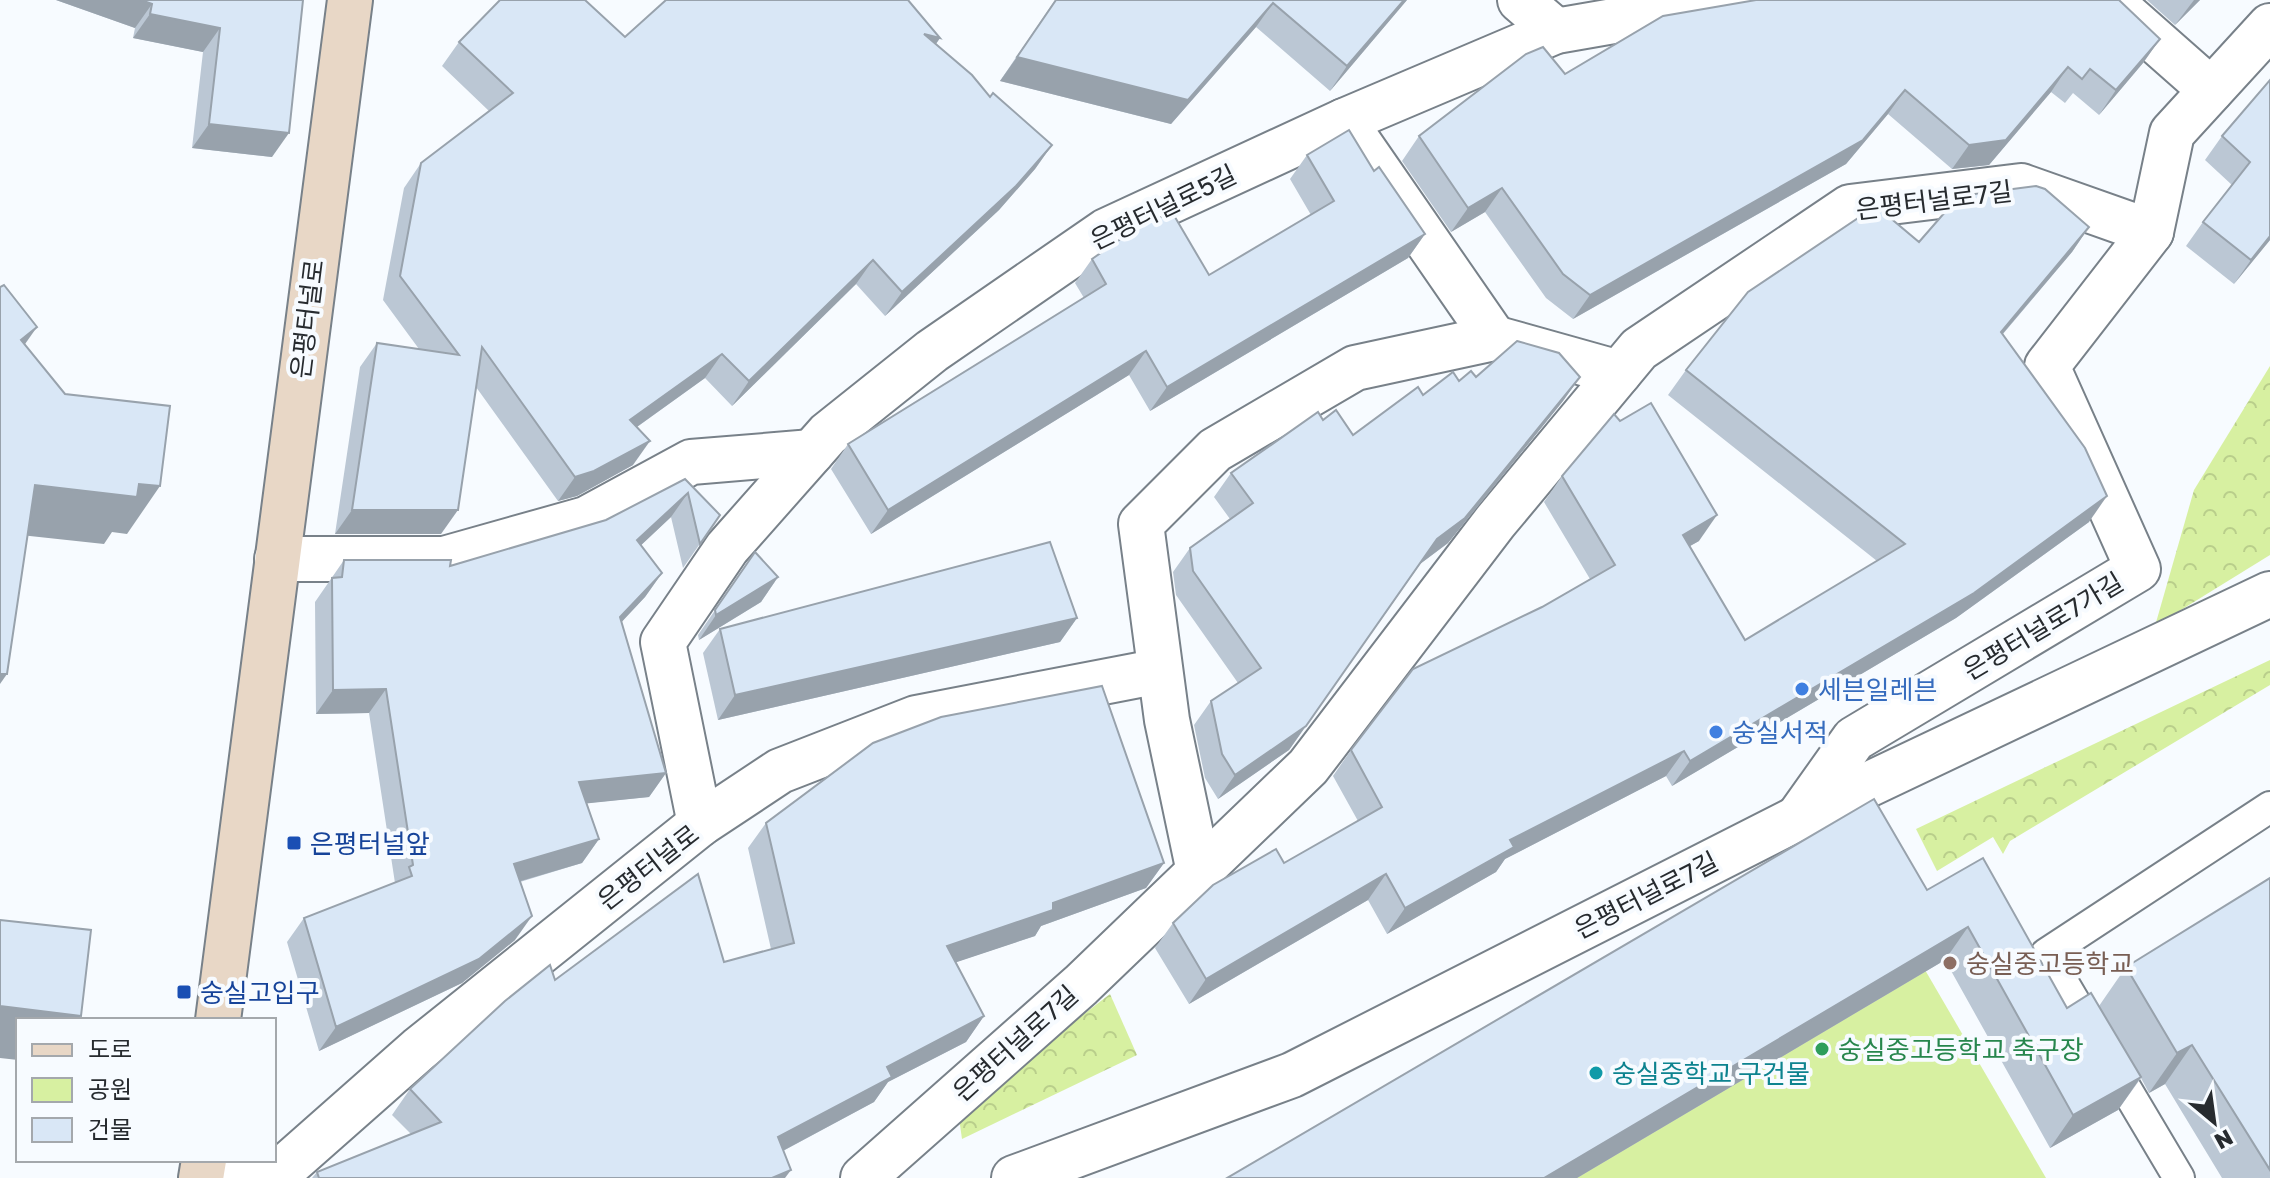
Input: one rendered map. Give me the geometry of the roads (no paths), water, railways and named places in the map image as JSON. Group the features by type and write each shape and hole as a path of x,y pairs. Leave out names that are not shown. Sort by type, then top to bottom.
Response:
{"main road":[{"name":"은평터널로","path":"218,1018 350,0"}],"street":[{"path":"1520,0 1556,31"},
{"name":"은평터널로5길","path":"700,824 663,642 727,548 828,434 932,351 1106,231 1344,121 1556,31 1734,0"},
{"path":"2109,0 2211,90"},
{"name":"은평터널로7가길","path":"1798,818 1854,739 2138,569 2047,366 2151,232 2172,133 2270,26"},
{"path":"1344,121 1494,338"},
{"name":"은평터널로7길","path":"863,1178 1081,985 1308,767 1495,522 1639,349 1850,207 2021,186 2151,232"},
{"path":"1199,872 1167,720 1141,524 1215,450 1355,368 1494,338 1619,373"},
{"path":"277,559 444,559 586,519 691,462 812,452"},
{"name":"은평터널로7길","path":"1014,1178 1292,1075 1798,818 2270,594"},
{"name":"은평터널로","path":"212,1162 274,1177 419,1049 700,824 780,771 916,718 1160,671"}],"lane":[{"path":"2179,1178 2046,954 2270,807"}],"place":[{"name":"세븐일레븐","path":"1802,689"},
{"name":"숭실서적","path":"1716,732"},
{"name":"은평터널앞","path":"294,843"},
{"name":"숭실중고등학교","path":"1950,963"},
{"name":"숭실고입구","path":"184,992"},
{"name":"숭실중고등학교 축구장","path":"1822,1049"},
{"name":"숭실중학교 구건물","path":"1596,1073"}]}
